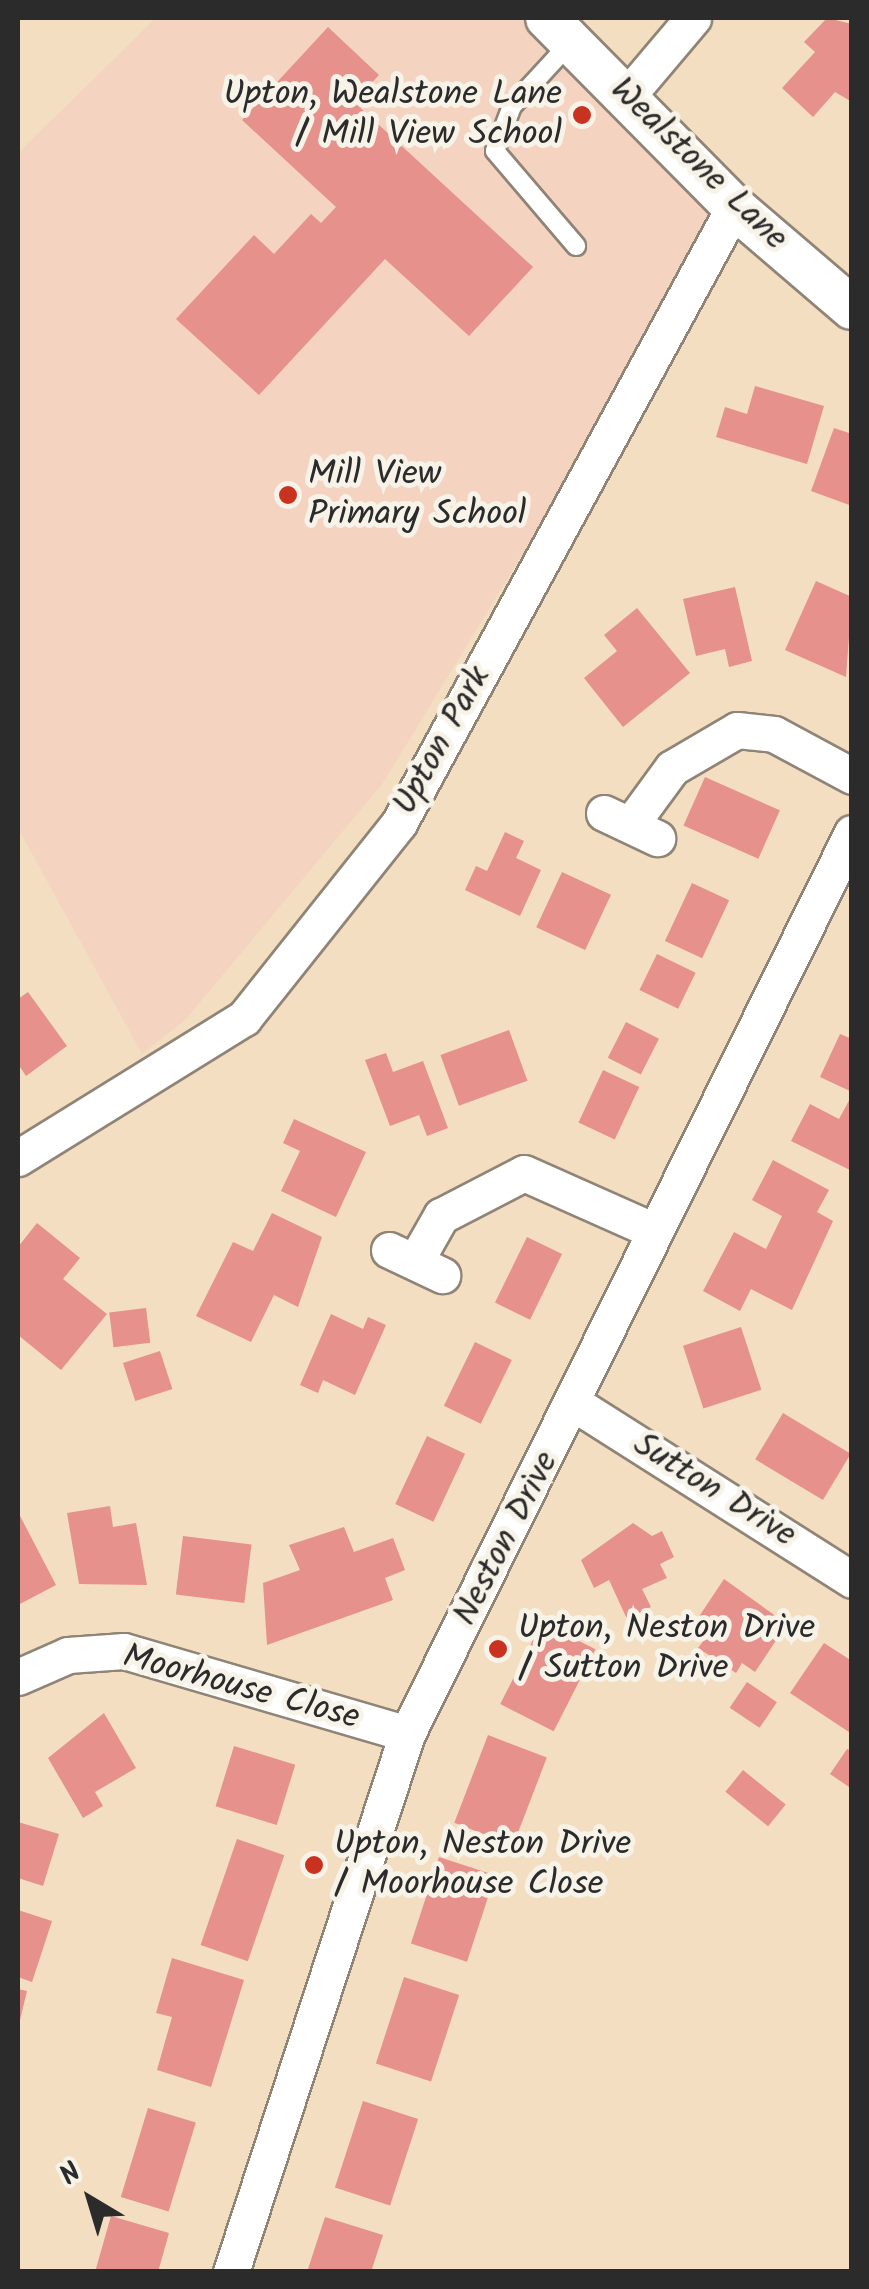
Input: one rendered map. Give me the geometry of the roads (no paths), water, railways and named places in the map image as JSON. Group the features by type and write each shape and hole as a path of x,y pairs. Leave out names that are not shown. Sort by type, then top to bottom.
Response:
{"street":[{"path":"628,95 693,18"},
{"name":"Wealstone Lane","path":"559,30 628,95 734,207 852,308"},
{"name":"Upton Park","path":"18,1158 244,1018 399,823 734,207"},
{"path":"631,825 672,768 737,730 774,734 852,776"},
{"name":"Neston Drive","path":"231,2272 408,1734 575,1404 654,1230 852,834"},
{"path":"416,1261 441,1216 524,1173 654,1230"},
{"name":"Sutton Drive","path":"575,1404 852,1580"},
{"name":"Moorhouse Close","path":"18,1678 68,1655 124,1651 408,1734"}],"lane":[{"path":"559,30 512,106 495,151 576,246"}],"place":[{"name":"Upton, Wealstone Lane / Mill View School","path":"582,115"},
{"name":"Mill View Primary School","path":"288,495"},
{"name":"Upton, Neston Drive / Sutton Drive","path":"498,1649"},
{"name":"Upton, Neston Drive / Moorhouse Close","path":"314,1865"}]}
